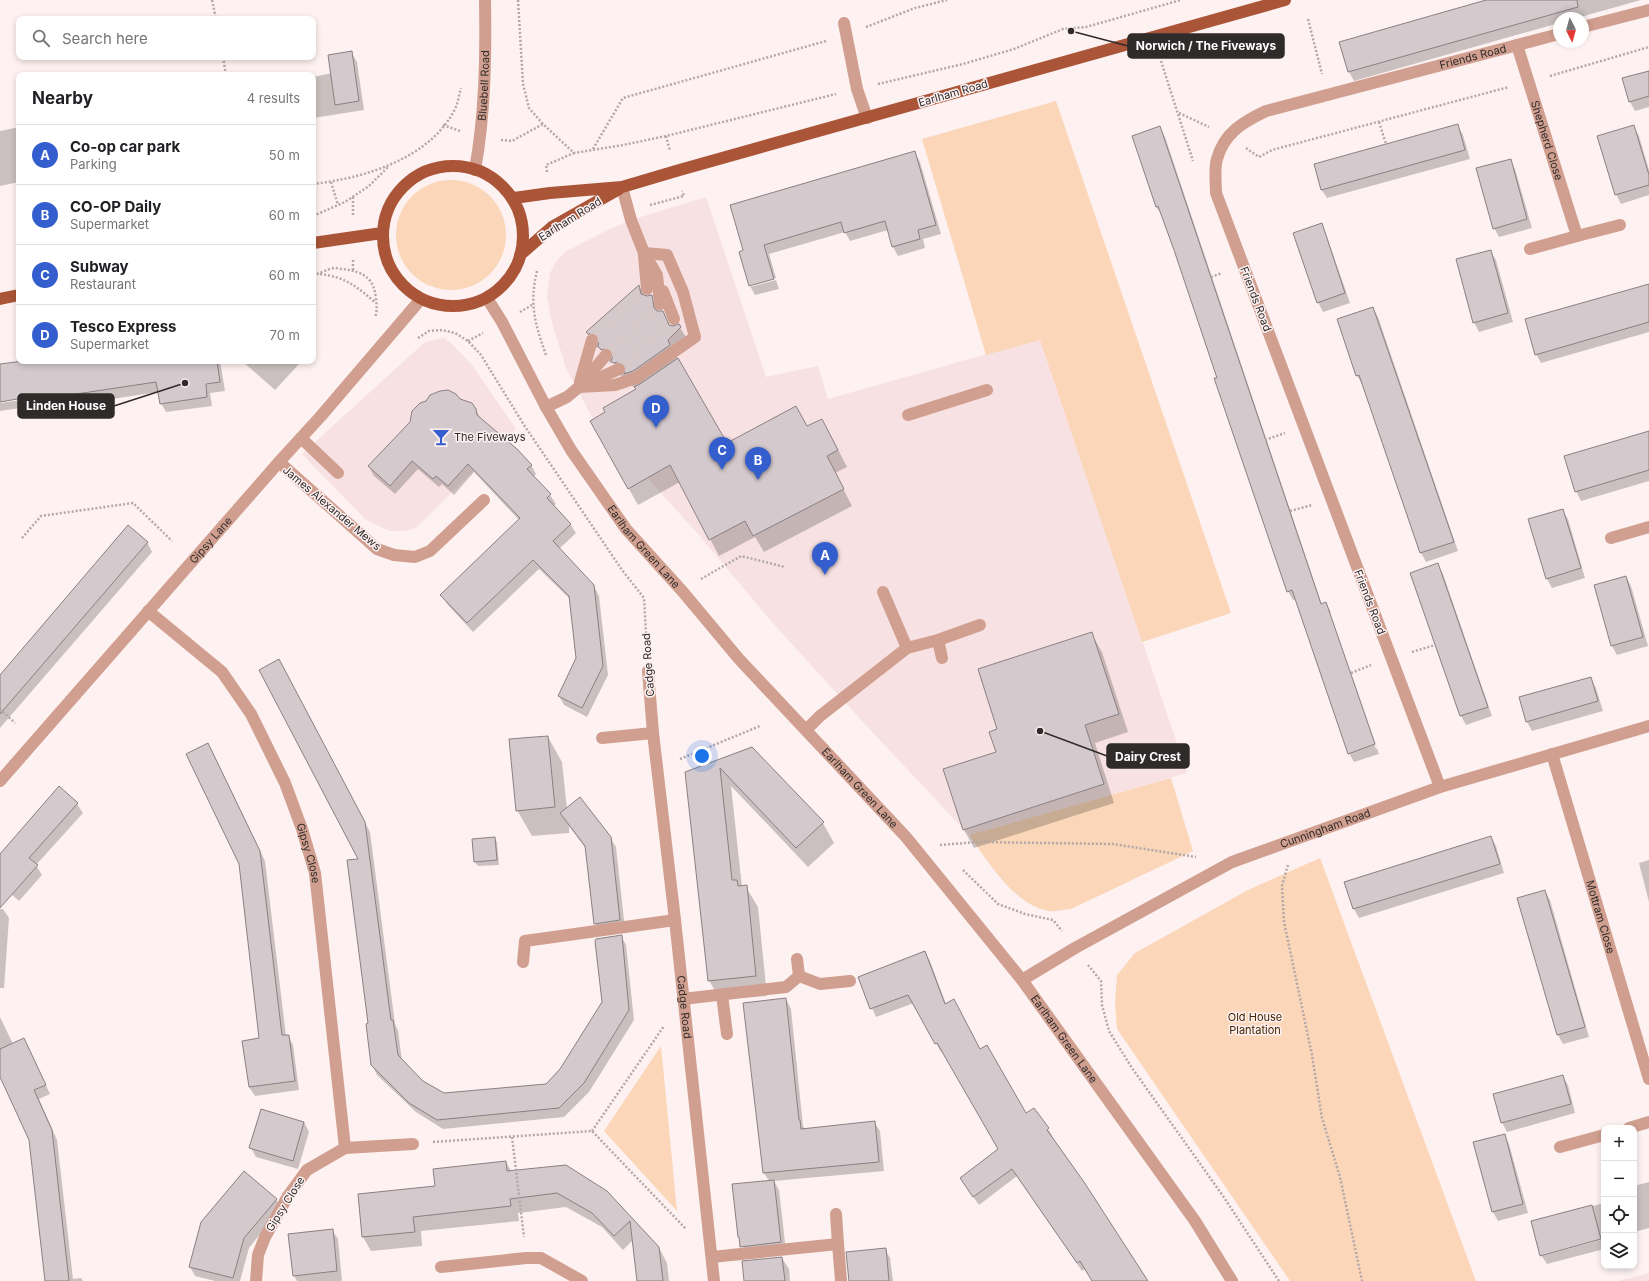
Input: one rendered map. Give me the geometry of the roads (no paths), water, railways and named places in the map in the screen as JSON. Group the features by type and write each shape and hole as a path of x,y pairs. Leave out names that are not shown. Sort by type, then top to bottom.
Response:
{"main road":[{"name":"Earlham Road","path":"514,198 550,193 622,187 1285,0"},
{"path":"446,167 461,167 475,170 493,179 514,198 521,223 522,239 520,255 508,278 487,298 465,305 443,306 421,300 400,283 386,260 382,233 386,215 394,197 404,186 417,176 431,170 446,167"},
{"name":"Earlham Road","path":"520,255 552,227 622,187"},
{"path":"316,243 382,233"},
{"path":"0,299 16,296"}],"street":[{"name":"Bluebell Road","path":"475,170 484,110 486,60 485,0"},
{"path":"1589,25 1649,10"},
{"path":"844,23 857,89 868,118"},
{"name":"Friends Road","path":"1440,787 1216,193 1216,160 1228,136 1245,121 1266,111 1553,36"},
{"name":"Shepherd Close","path":"1517,45 1577,236"},
{"path":"622,187 628,210 644,253 657,275 674,319"},
{"path":"1530,249 1620,225"},
{"path":"644,253 647,289"},
{"path":"579,387 614,385 636,378 695,337 684,292 667,255 644,253"},
{"path":"657,275 660,304"},
{"name":"Earlham Green Lane","path":"487,298 502,322 546,407 571,450 626,529 683,592 739,659 906,837 1022,980 1194,1221 1232,1281"},
{"name":"Gipsy Lane","path":"0,781 421,300"},
{"path":"579,387 592,340"},
{"path":"546,407 567,397 579,387 606,355"},
{"path":"579,387 619,369"},
{"path":"908,415 987,390"},
{"path":"301,438 338,473"},
{"name":"James Alexander Mews","path":"278,462 377,550 394,555 415,557 430,551 484,500"},
{"path":"1611,538 1649,527"},
{"path":"883,592 907,648"},
{"name":"Gipsy Close","path":"148,612 222,672 251,714 285,783 302,829 315,873 344,1148"},
{"path":"806,730 820,716 907,648 938,640 980,625"},
{"path":"938,640 942,658"},
{"name":"Cadge Road","path":"648,671 653,733 714,1281"},
{"name":"Cunningham Road","path":"1022,980 1075,948 1232,862 1440,787 1649,726"},
{"path":"602,738 653,733"},
{"name":"Mottram Close","path":"1552,754 1649,1079"},
{"path":"522,962 525,941 675,920"},
{"path":"797,959 799,976"},
{"path":"683,999 786,987 799,976"},
{"path":"799,976 820,984 850,981"},
{"path":"722,995 727,1034"},
{"path":"1637,1126 1649,1122"},
{"path":"1560,1148 1601,1136"},
{"name":"Gipsy Close","path":"256,1281 258,1255 265,1237 288,1196 307,1170 344,1148 413,1144"},
{"path":"836,1214 842,1280"},
{"path":"712,1256 838,1244"},
{"path":"441,1267 526,1258 542,1258 582,1281"}],"tunnel":[{"path":"592,340 647,289"},
{"path":"606,355 660,304"},
{"path":"619,369 674,319"}],"place":[{"name":"Norwich / The Fiveways","path":"1071,31"},
{"name":"Linden House","path":"185,383"},
{"name":"Tesco Express","path":"656,428"},
{"name":"The Fiveways","path":"441,437"},
{"name":"Subway","path":"722,470"},
{"name":"CO-OP Daily","path":"758,480"},
{"name":"Co-op car park","path":"825,575"},
{"name":"Dairy Crest","path":"1040,731"}],"park label":[{"name":"Old House Plantation","path":"1255,1023"}]}
